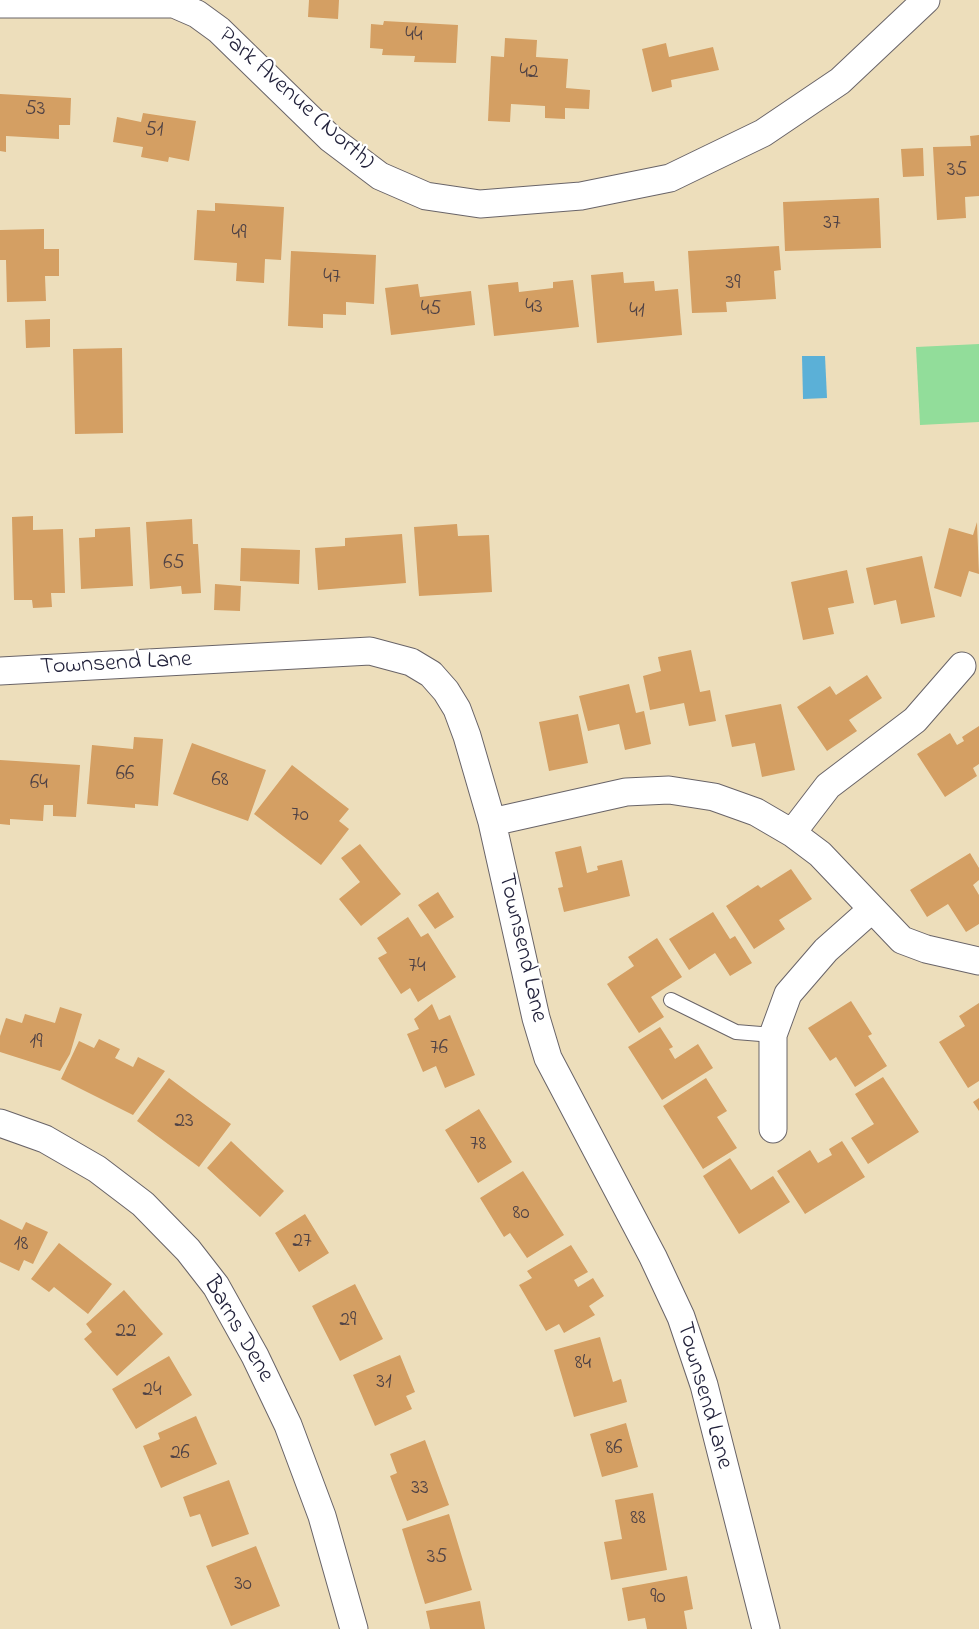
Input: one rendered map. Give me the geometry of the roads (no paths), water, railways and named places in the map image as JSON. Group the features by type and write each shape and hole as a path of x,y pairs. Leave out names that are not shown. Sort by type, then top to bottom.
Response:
{"street":[{"name":"Park Avenue (North)","path":"0,4 174,4 197,14 219,30 331,139 380,176 426,196 480,204 581,196 670,178 763,133 840,81 926,0"},
{"name":"Townsend Lane","path":"0,671 370,651 411,662 431,674 446,691 457,709 492,822 536,1018 548,1058 653,1257 681,1317 704,1385 766,1629"},
{"path":"792,833 828,786 915,720 962,666"},
{"path":"492,822 626,792 669,790 714,797 756,812 792,833 820,854 902,940 926,949 979,961"},
{"path":"773,1129 773,1035 788,994 825,950 871,910"},
{"name":"Barns Dene","path":"0,1123 45,1139 97,1169 134,1197 188,1250 216,1286 255,1356 288,1425 322,1516 354,1629"}],"lane":[{"path":"671,1000 736,1032 773,1035"}],"water":[{"path":"802,356 825,356 827,398 803,399"}]}
